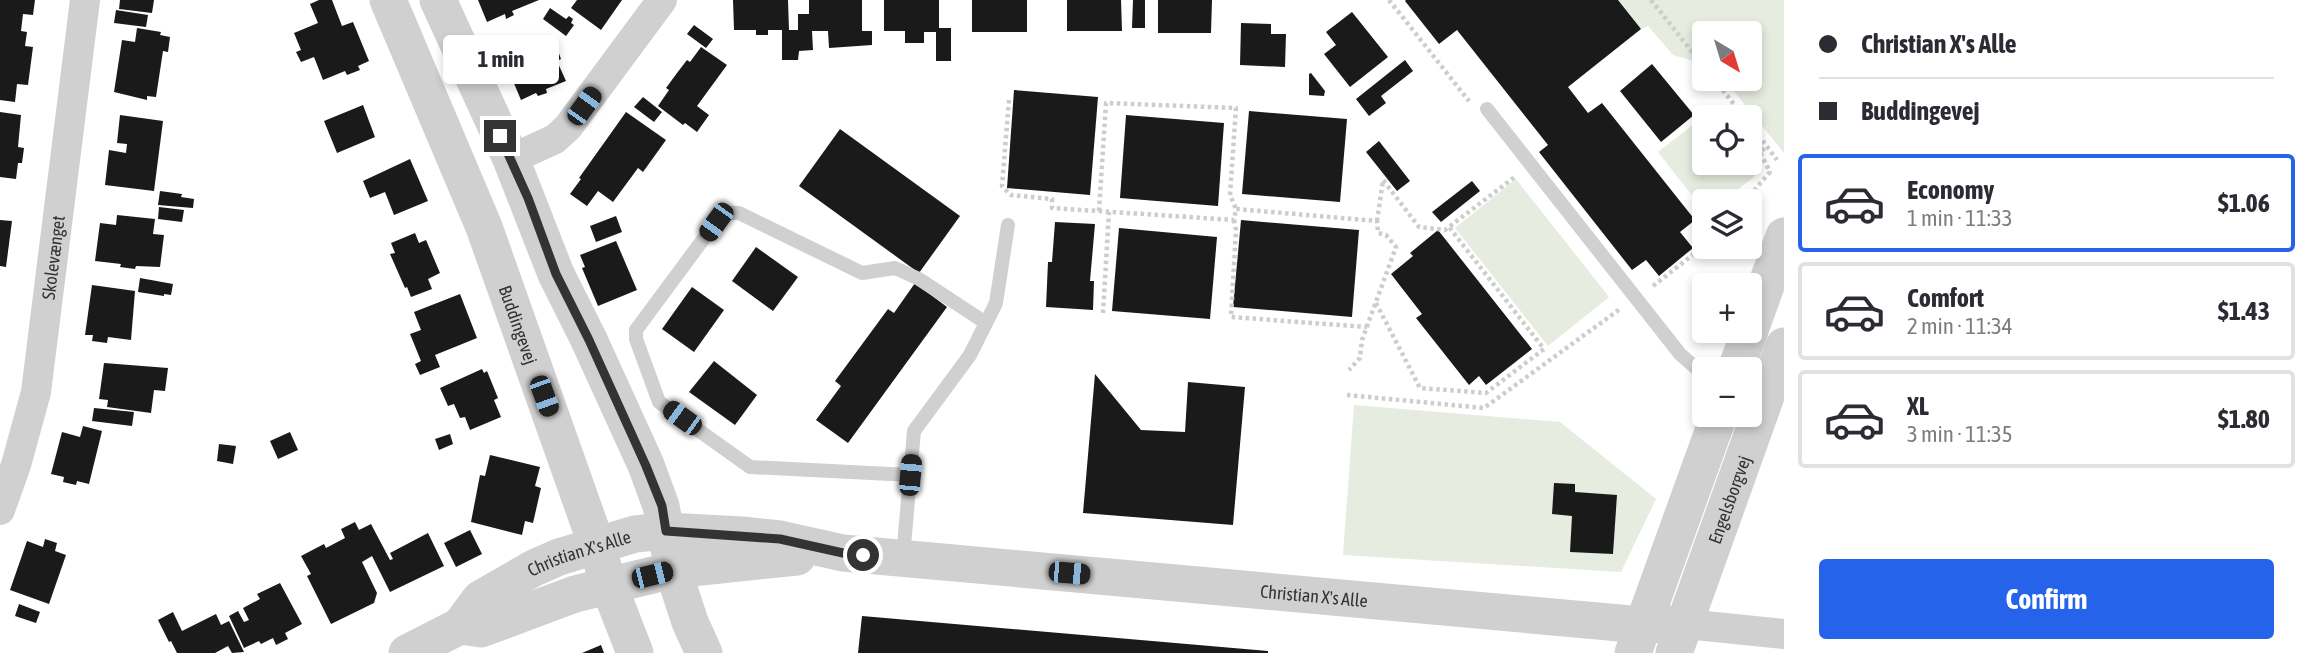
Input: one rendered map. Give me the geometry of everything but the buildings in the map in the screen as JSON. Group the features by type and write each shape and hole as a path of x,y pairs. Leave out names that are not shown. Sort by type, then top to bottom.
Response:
{"street":[{"name":"Skolevænget","path":"0,510 16,466 36,392 85,0"},
{"name":"Buddingevej","path":"388,0 484,227 609,586 635,653"},
{"path":"438,0 511,159 556,274 646,466 662,506 673,570 690,622 704,653"},
{"path":"511,159 555,139 568,127 662,0"},
{"path":"1762,297 1784,236"},
{"name":"Engelsborgvej","path":"1680,638 1784,346"},
{"path":"1638,639 1715,427"},
{"name":"Christian X's Alle","path":"407,653 460,626 480,599 559,557 635,534 666,531 780,539 843,553 1638,639 1784,634"},
{"name":"Christian X's Alle","path":"460,626 481,629 575,594 673,570 843,553"}],"lane":[{"path":"1488,108 1680,354 1692,364"},
{"path":"910,475 750,467 659,402 636,339 636,330 716,222 726,213 739,213 862,273 894,268 919,279 986,323"},
{"path":"902,558 914,431 970,355 996,303 1008,225"}],"path":[{"path":"1389,0 1472,106 1488,108"},
{"path":"1651,0 1692,51"},
{"path":"1723,91 1735,105"},
{"path":"1009,100 1002,186 1011,195 1052,199 1052,208 1234,220"},
{"path":"1099,211 1106,103 1236,108 1230,195 1236,209 1231,317 1367,327"},
{"path":"1762,140 1777,160"},
{"path":"1755,189 1770,172 1760,152 1767,146"},
{"path":"1349,370 1360,358 1362,340 1396,247 1387,235 1378,233 1377,221 1383,180 1419,227 1445,230 1531,164"},
{"path":"1236,209 1377,221"},
{"path":"1103,313 1109,212"},
{"path":"1376,303 1420,388 1486,393 1544,349 1449,227"},
{"path":"1347,395 1484,408 1692,256"}],"shaded area":[{"path":"1618,0 1784,0 1784,153 1762,126 1762,105 1745,105 1734,91 1762,91 1762,21 1692,21 1692,61 1673,55 1648,26 1641,29"},
{"path":"1692,125 1692,175 1756,175 1738,189 1692,189 1692,196 1658,152"},
{"path":"1516,179 1609,297 1548,346 1455,228"},
{"path":"1354,405 1560,422 1656,499 1621,572 1343,555"}],"route":[{"path":"500,136 528,198 556,274 646,466 662,506 666,531 780,539 863,555"}]}
